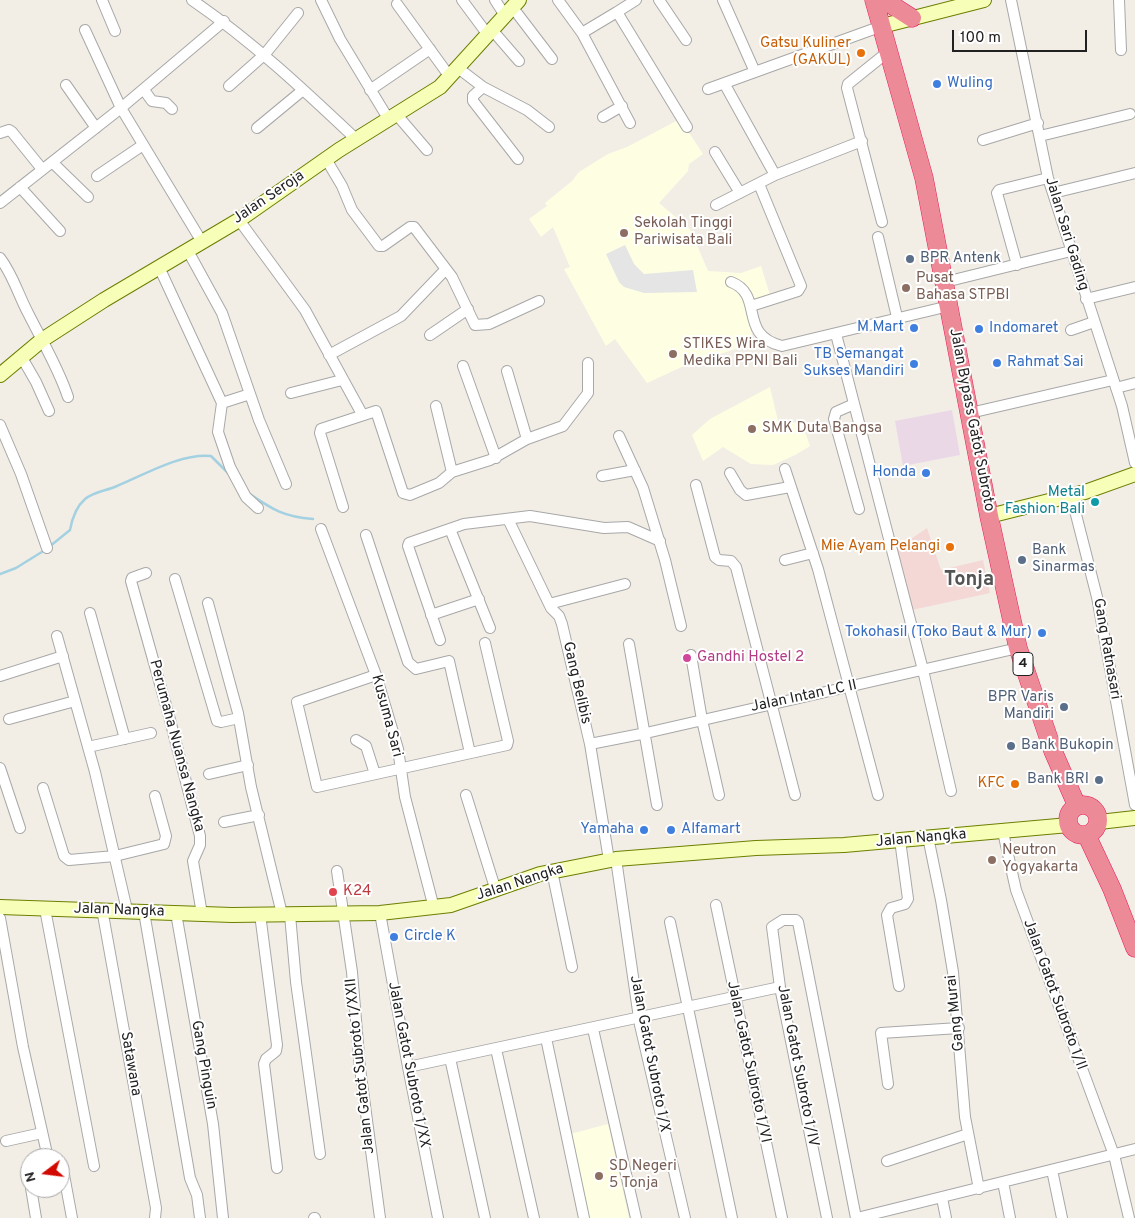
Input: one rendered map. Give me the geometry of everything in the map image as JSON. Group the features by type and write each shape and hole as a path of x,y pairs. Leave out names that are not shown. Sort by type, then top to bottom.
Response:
{"highway":[{"name":"Jalan Bypass Gatot Subroto","path":"874,0 885,25 889,51 950,281 950,306 970,413 994,516 1018,648 1053,751 1077,806"},
{"path":"884,0 912,18"},
{"path":"1085,805 1093,809 1099,822 1094,832 1086,836 1074,833 1070,825 1069,814 1077,806 1085,805"},
{"path":"1086,836 1112,888 1135,948"}],"main road":[{"path":"885,25 984,0"},
{"name":"Jalan Seroja","path":"0,375 42,340 239,220 326,159 440,87 512,8"},
{"path":"994,516 1071,495 1135,474"},
{"path":"1099,822 1135,818"},
{"name":"Jalan Nangka","path":"0,907 286,915 343,914 434,908 459,903 525,878 613,860 739,849 844,845 1070,825"}],"street":[{"path":"102,0 115,31"},
{"path":"192,0 224,21 265,54 357,140"},
{"path":"321,0 340,39 370,90 393,118 427,150"},
{"path":"462,0 490,33 519,61"},
{"path":"495,0 512,8 552,59"},
{"path":"558,0 582,32 630,122"},
{"path":"582,32 636,0"},
{"path":"659,0 686,40"},
{"path":"723,0 755,72"},
{"name":"Jalan Sari Gading","path":"1011,0 1048,178 1115,384 1131,420 1135,464"},
{"path":"1119,0 1121,50"},
{"path":"397,4 430,48 454,72 527,110 549,127"},
{"path":"617,12 687,127"},
{"path":"229,86 265,54 298,13"},
{"path":"0,203 144,90 224,21"},
{"path":"708,89 885,25"},
{"path":"85,30 121,108 202,242"},
{"path":"370,90 430,48"},
{"path":"882,222 847,86 889,51"},
{"path":"724,83 775,175"},
{"path":"66,85 96,128"},
{"path":"483,87 473,96 473,101 518,159"},
{"path":"144,90 152,101 166,102 172,109"},
{"path":"257,128 303,90"},
{"path":"603,117 622,106"},
{"path":"1040,136 1130,114"},
{"path":"983,140 1038,123"},
{"path":"0,134 9,130 12,132 42,169"},
{"path":"716,205 775,175 862,141"},
{"path":"97,176 143,145"},
{"path":"714,152 740,193"},
{"path":"326,159 342,186 352,210 379,246 383,246 410,227 414,228 446,268 461,293 474,324 480,326 539,301"},
{"path":"52,162 88,196"},
{"path":"1053,193 1135,173"},
{"path":"1017,265 997,194 999,190 1048,178"},
{"path":"750,306 798,290 801,286 759,184"},
{"path":"20,187 60,231"},
{"path":"239,220 305,310 362,414"},
{"path":"878,237 897,317"},
{"path":"188,251 222,313 250,394 286,484"},
{"path":"950,281 1071,251"},
{"path":"0,258 7,268 42,340 57,366 68,397"},
{"path":"160,268 222,403 218,432 240,489 258,508"},
{"path":"329,355 401,316 419,300 446,268"},
{"path":"731,282 742,288 750,306 757,332 761,338 772,344 785,346 897,317 950,306"},
{"path":"1086,299 1135,287"},
{"path":"430,335 468,309"},
{"path":"1071,330 1094,322"},
{"path":"836,334 923,670 951,792"},
{"path":"21,356 49,410"},
{"path":"343,507 320,430 376,410 404,494 410,495 439,483 452,472 496,458 527,440 563,426 571,418 588,393 588,364"},
{"path":"463,366 496,458"},
{"path":"507,371 527,440"},
{"path":"291,393 342,380"},
{"path":"970,413 1115,384 1135,383"},
{"path":"222,403 250,394"},
{"path":"854,404 836,412 834,419 859,509"},
{"path":"436,406 452,472"},
{"path":"0,425 18,466 47,548"},
{"path":"620,436 636,470 660,541 681,626"},
{"path":"785,468 813,553 878,795"},
{"path":"602,476 636,470"},
{"path":"730,473 740,490 746,495 790,487"},
{"path":"696,485 715,556 719,560 731,561 736,567 795,795"},
{"name":"Gang Ratnasari","path":"1071,495 1096,597 1135,805"},
{"path":"440,640 408,544 450,529 488,520 530,516 604,528 628,527 660,541"},
{"name":"Gang Belibis","path":"508,519 549,604 561,620 590,744 613,860"},
{"name":"Kusuma Sari","path":"321,529 376,675 398,749 400,768 434,908"},
{"path":"450,529 490,628"},
{"path":"366,535 408,662 416,669 448,661 470,753"},
{"path":"785,560 813,553"},
{"name":"Perumaha Nuansa Nangka","path":"146,573 131,579 200,836 200,845 193,861 202,914"},
{"path":"175,579 217,721 221,722 239,718"},
{"path":"549,604 626,584"},
{"path":"431,615 478,599"},
{"path":"208,602 239,718 259,815 286,915 320,1154"},
{"path":"90,613 125,739"},
{"path":"57,636 88,747 127,910"},
{"path":"376,675 297,703 317,786 508,743 485,643"},
{"path":"629,644 657,805"},
{"name":"Jalan Intan LC II","path":"590,744 646,733 1018,648"},
{"path":"691,655 702,720 719,795"},
{"path":"0,676 63,656"},
{"path":"9,719 75,701"},
{"path":"88,747 151,733"},
{"path":"356,740 366,746 376,774"},
{"path":"209,774 248,765"},
{"path":"0,768 20,828"},
{"path":"43,788 65,858 69,860 115,856 164,844 166,836 155,796"},
{"path":"466,794 496,890"},
{"path":"224,822 259,815"},
{"name":"Jalan Gatot Subroto 1/II","path":"1003,832 1016,890 1114,1154 1129,1218"},
{"name":"Gang Murai","path":"928,838 943,909 959,1028 968,1134 979,1188"},
{"path":"899,986 887,915 891,908 905,904 908,899 900,840"},
{"name":"Jalan Gatot Subroto 1/X","path":"613,860 639,1019 685,1218"},
{"name":"Jalan Gatot Subroto 1/XXII","path":"337,871 352,972 369,1145 380,1218"},
{"path":"552,871 572,967"},
{"name":"Jalan Gatot Subroto 1/VI","path":"716,905 782,1218"},
{"path":"46,909 94,1166"},
{"name":"Satawana","path":"102,910 156,1208 155,1218"},
{"path":"144,912 190,1178 198,1195 200,1218"},
{"name":"Jalan Gatot Subroto 1/XX","path":"380,912 438,1218"},
{"name":"Gang Pinguin","path":"176,913 213,1124 223,1218"},
{"path":"260,914 277,1048 265,1060 264,1064 277,1168"},
{"path":"0,918 20,1029 46,1148"},
{"name":"Jalan Gatot Subroto 1/IV","path":"827,1218 780,987 772,927 783,920 796,920 798,922 856,1218"},
{"path":"670,922 732,1218"},
{"path":"408,1067 593,1029 780,987"},
{"path":"888,1084 881,1034 959,1028"},
{"path":"593,1029 636,1218"},
{"path":"546,1038 584,1218"},
{"path":"496,1049 534,1218"},
{"path":"450,1058 485,1218"},
{"path":"6,1141 42,1133"},
{"path":"887,1161 968,1134"},
{"path":"856,1218 878,1215 1135,1149"},
{"path":"1052,1170 1062,1218"},
{"path":"1003,1182 1010,1218"},
{"path":"32,1198 36,1218"},
{"path":"68,1198 72,1218"},
{"path":"942,1198 946,1218"}],"shaded area":[{"name":"Sekolah Tinggi Pariwisata Bali","path":"680,119 703,154 689,164 688,171 659,203 690,229 708,271 741,273 761,266 772,302 746,310 754,343 686,365 647,383 615,339 606,346 564,269 570,267 553,227 541,237 529,219 547,206 545,203 572,181 579,172 608,154 627,147"},
{"path":"625,245 634,264 644,274 693,270 697,292 644,293 624,287 619,282 606,254"},
{"name":"SMK Duta Bangsa","path":"770,387 778,421 802,423 810,446 773,465 751,464 723,447 703,461 692,435 710,419"},
{"path":"952,410 960,455 903,466 895,421"},
{"path":"927,528 941,570 983,560 990,593 912,610 896,549"},
{"name":"SD Negeri 5 Tonja","path":"608,1124 629,1218 587,1218 570,1134"}],"waterway":[{"path":"49,547 70,530 77,509 85,499 93,494 113,488 175,461 199,456 211,456 228,473"},
{"path":"248,493 278,511 313,519"},
{"path":"0,574 16,568 45,550"}],"place":[{"name":"Gatsu Kuliner (GAKUL)","path":"861,53"},
{"name":"Wuling","path":"937,84"},
{"name":"Sekolah Tinggi Pariwisata Bali","path":"624,233"},
{"name":"BPR Antenk","path":"910,259"},
{"name":"Pusat Bahasa STPBI","path":"906,288"},
{"name":"M Mart","path":"914,328"},
{"name":"Indomaret","path":"979,329"},
{"name":"STIKES Wira Medika PPNI Bali","path":"673,354"},
{"name":"Rahmat Sai","path":"997,363"},
{"name":"TB Semangat Sukses Mandiri","path":"914,364"},
{"name":"SMK Duta Bangsa","path":"752,429"},
{"name":"Honda","path":"926,473"},
{"name":"Metal Fashion Bali","path":"1095,502"},
{"name":"Mie Ayam Pelangi","path":"950,547"},
{"name":"Bank Sinarmas","path":"1022,560"},
{"name":"Tokohasil (Toko Baut & Mur)","path":"1042,633"},
{"name":"Gandhi Hostel 2","path":"687,658"},
{"name":"BPR Varis Mandiri","path":"1064,707"},
{"name":"Bank Bukopin","path":"1011,746"},
{"name":"Bank BRI","path":"1099,780"},
{"name":"KFC","path":"1015,784"},
{"name":"Yamaha","path":"644,830"},
{"name":"Alfamart","path":"671,830"},
{"name":"Neutron Yogyakarta","path":"992,860"},
{"name":"K24","path":"333,892"},
{"name":"Circle K","path":"394,937"},
{"name":"SD Negeri 5 Tonja","path":"599,1176"}],"district":[{"name":"Tonja","path":"969,581"}]}
